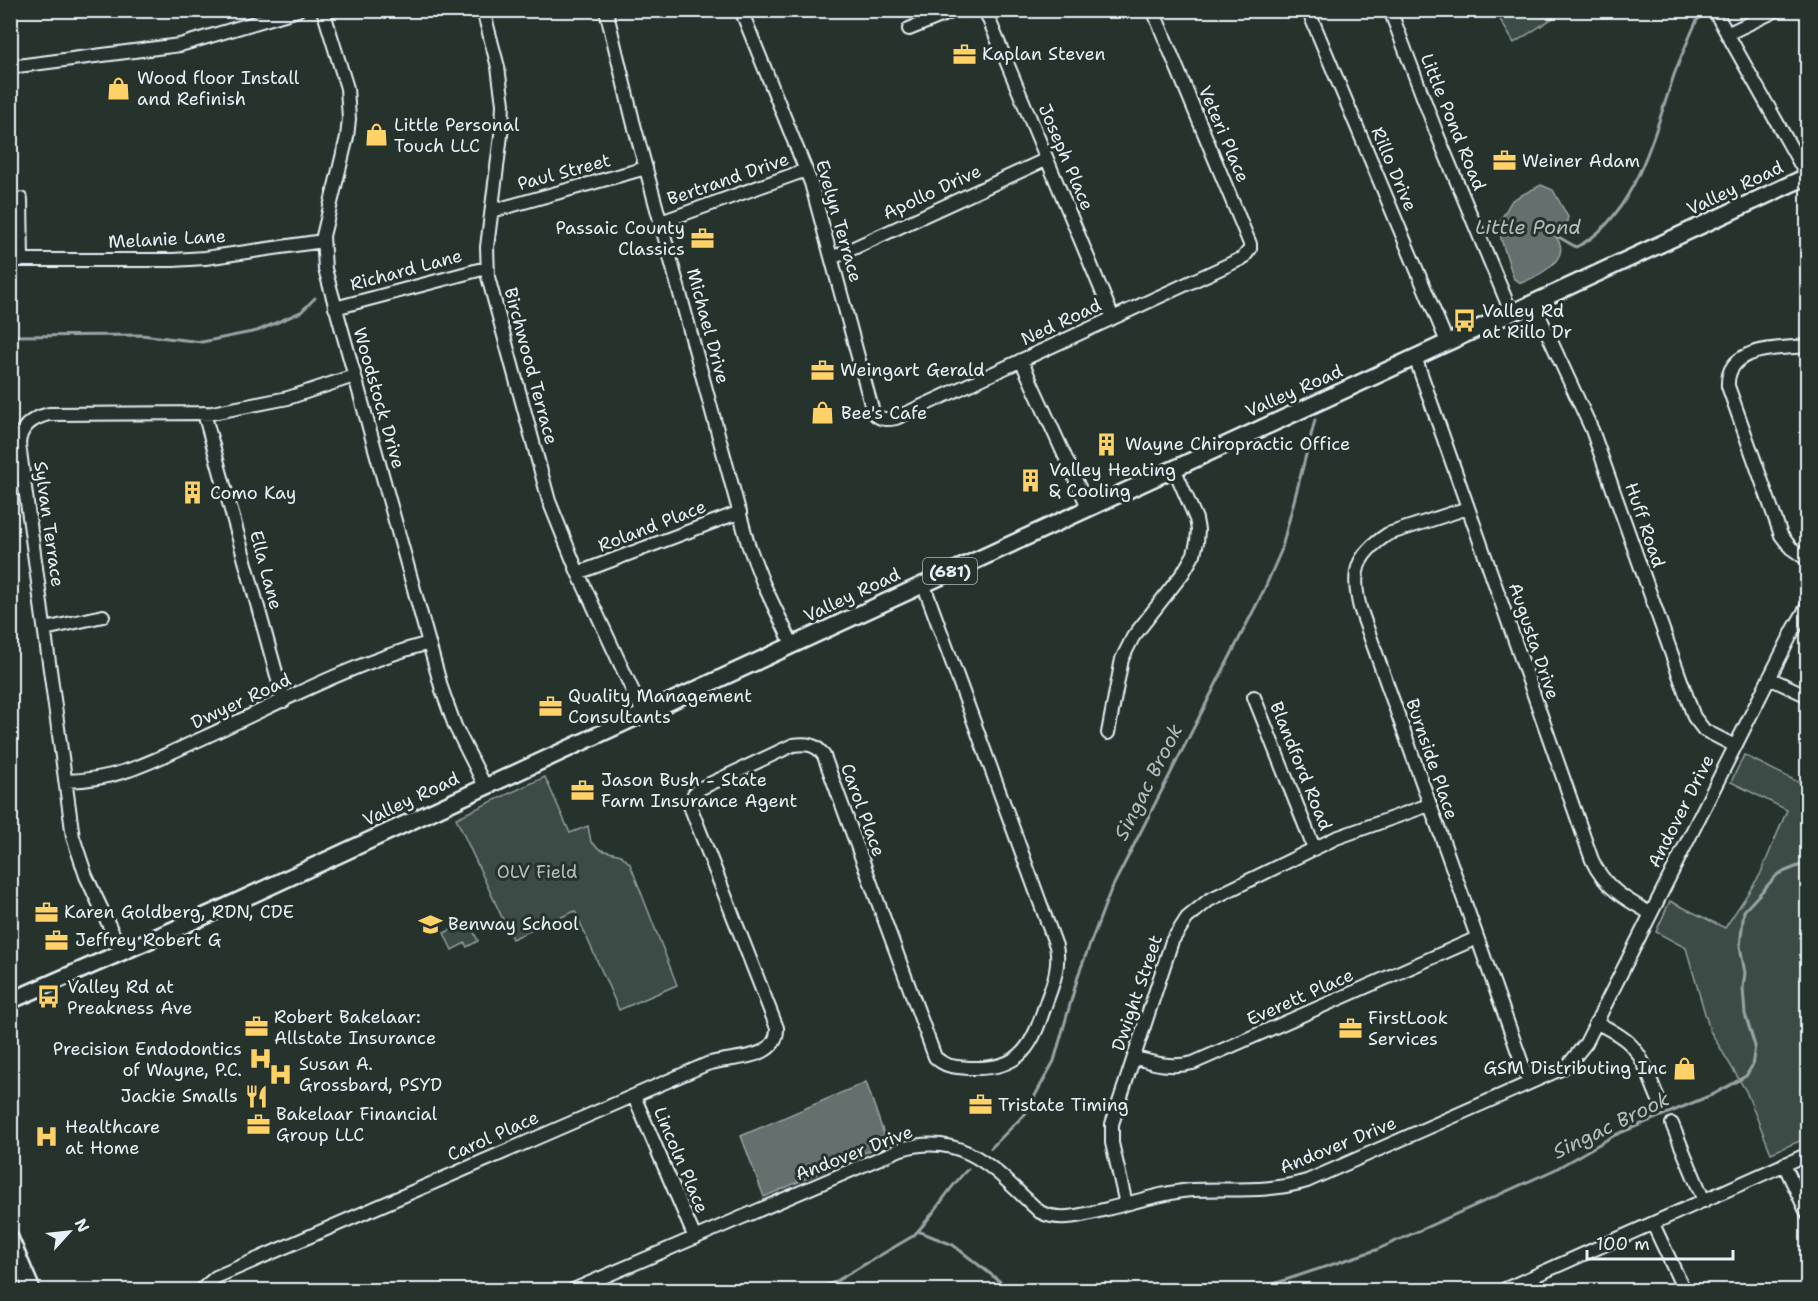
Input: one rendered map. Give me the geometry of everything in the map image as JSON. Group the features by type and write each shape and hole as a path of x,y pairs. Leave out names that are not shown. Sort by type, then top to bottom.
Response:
{"main road":[{"name":"Valley Road","path":"10,1001 122,953 1807,176"},
{"path":"10,1238 32,1290"}],"street":[{"path":"10,67 180,45 298,10"},
{"name":"Woodstock Drive","path":"323,10 347,88 349,119 323,241 325,269 448,708 485,786"},
{"name":"Birchwood Terrace","path":"483,10 498,67 503,104 486,268 549,501 578,573 643,713"},
{"name":"Michael Drive","path":"606,10 646,168 756,568 792,644"},
{"name":"Evelyn Terrace","path":"741,10 806,170 873,412 882,419 889,420 906,414"},
{"path":"909,29 956,10"},
{"name":"Joseph Place","path":"985,10 1113,318"},
{"name":"Veteri Place","path":"1153,10 1250,244 1248,254 1232,263"},
{"name":"Rillo Drive","path":"1308,10 1447,342"},
{"name":"Little Pond Road","path":"1390,10 1437,134 1511,312"},
{"path":"1714,10 1807,176"},
{"path":"1727,34 1778,10"},
{"name":"Apollo Drive","path":"832,258 1047,159"},
{"name":"Paul Street","path":"492,211 646,168"},
{"name":"Bertrand Drive","path":"661,222 806,170"},
{"path":"16,260 21,199"},
{"name":"Melanie Lane","path":"16,260 173,260 205,258 323,241"},
{"name":"Ned Road","path":"906,414 1232,263"},
{"name":"Richard Lane","path":"335,308 486,268"},
{"name":"Huff Road","path":"1533,302 1592,430 1694,717 1704,730 1735,746"},
{"path":"1808,346 1758,350 1749,353 1735,364 1728,379 1728,386 1781,535 1791,548 1808,560"},
{"name":"Augusta Drive","path":"1415,357 1595,868 1612,889 1650,913"},
{"path":"1021,360 1088,507"},
{"name":"Sylvan Terrace","path":"122,953 78,857 73,837 19,444 21,432 32,420 49,414 204,413 288,398 354,376"},
{"name":"Ella Lane","path":"204,413 284,701"},
{"path":"1108,732 1126,648 1183,573 1194,554 1197,542 1196,519 1174,468"},
{"name":"Burnside Place","path":"1467,507 1383,537 1362,558 1355,578 1355,588 1360,608 1529,1083"},
{"name":"Roland Place","path":"578,573 740,512"},
{"name":"Carol Place","path":"201,1290 216,1277 250,1261 718,1060 763,1052 774,1041 777,1028 690,806 694,794 699,789 793,745 814,746 824,756 935,1057 952,1067 985,1068 996,1067 1016,1058 1032,1042 1056,975 1058,954 923,583"},
{"name":"Andover Drive","path":"573,1290 902,1149 928,1143 949,1145 972,1155 993,1170 1040,1212 1048,1216 1067,1218 1186,1191 1258,1190 1293,1185 1561,1069 1569,1064 1586,1043 1808,605"},
{"path":"45,629 103,616"},
{"name":"Dwyer Road","path":"66,781 104,778 142,766 380,658 429,644"},
{"path":"1769,678 1808,696"},
{"name":"Blandford Road","path":"1254,697 1314,848"},
{"name":"Dwight Street","path":"1126,1204 1112,1143 1112,1124 1172,941 1187,918 1209,900 1314,848 1352,831 1429,804"},
{"name":"Everett Place","path":"1134,1057 1166,1066 1184,1066 1193,1063 1477,938"},
{"path":"1596,1023 1618,1034 1635,1048 1658,1098"},
{"name":"Lincoln Place","path":"634,1096 695,1238"},
{"path":"1672,1124 1704,1201"},
{"path":"1510,1289 1808,1154"},
{"path":"1784,1164 1808,1215"},
{"path":"1653,1224 1684,1290"}],"green space":[{"path":"1495,11 1564,11 1514,43"},
{"path":"1744,755 1798,782 1807,780 1807,1138 1771,1153 1746,1091 1710,1031 1686,948 1656,932 1670,901 1725,928 1760,875 1787,810 1731,782"},
{"name":"OLV Field","path":"545,777 570,833 588,826 591,842 601,850 621,855 630,864 677,985 619,1010 575,911 512,939 456,818"},
{"path":"469,922 478,941 467,947 465,943 452,950 444,933"}],"water":[{"name":"Little Pond","path":"1541,185 1553,190 1568,217 1566,225 1555,235 1561,251 1554,263 1548,269 1521,283 1514,279 1501,239 1500,221 1512,200"},
{"path":"866,1082 887,1143 764,1197 741,1136"}],"waterway":[{"path":"1555,235 1576,247 1596,234 1613,217 1640,172 1682,54 1697,20 1703,15"},
{"path":"10,336 141,335 202,342 257,331 301,312 315,298"},
{"name":"Singac Brook","path":"991,1148 1025,1114 1054,1061 1079,973 1110,892 1264,590 1281,551 1315,420"},
{"name":"Singac Brook","path":"1255,1290 1376,1250 1554,1170 1615,1135 1714,1094 1746,1076 1752,1066 1755,1046 1745,1014 1743,988 1745,973 1740,946 1744,911 1778,874 1808,862"},
{"name":"Singac Brook","path":"811,1290 833,1283 913,1236 968,1169"},
{"name":"Singac Brook","path":"918,1231 953,1245 1011,1290"}],"place":[{"name":"Kaplan Steven","path":"964,54"},
{"name":"Wood floor Install and Refinish","path":"119,88"},
{"name":"Little Personal Touch LLC","path":"376,135"},
{"name":"Weiner Adam","path":"1504,161"},
{"name":"Passaic County Classics","path":"703,238"},
{"name":"Valley Rd at Rillo Dr","path":"1464,321"},
{"name":"Weingart Gerald","path":"822,370"},
{"name":"Bee's Cafe","path":"823,413"},
{"name":"Wayne Chiropractic Office","path":"1107,444"},
{"name":"Valley Heating & Cooling","path":"1031,480"},
{"name":"Como Kay","path":"192,493"},
{"name":"Quality Management Consultants","path":"550,706"},
{"name":"Jason Bush - State Farm Insurance Agent","path":"583,790"},
{"name":"Karen Goldberg, RDN, CDE","path":"46,912"},
{"name":"Benway School","path":"430,924"},
{"name":"Jeffrey Robert G","path":"57,940"},
{"name":"Valley Rd at Preakness Ave","path":"49,997"},
{"name":"Robert Bakelaar: Allstate Insurance","path":"256,1027"},
{"name":"FirstLook Services","path":"1350,1028"},
{"name":"Precision Endodontics of Wayne, P.C.","path":"260,1059"},
{"name":"GSM Distributing Inc","path":"1685,1068"},
{"name":"Susan A. Grossbard, PSYD","path":"281,1074"},
{"name":"Jackie Smalls","path":"256,1096"},
{"name":"Tristate Timing","path":"980,1105"},
{"name":"Bakelaar Financial Group LLC","path":"258,1124"},
{"name":"Healthcare at Home","path":"47,1137"}]}
